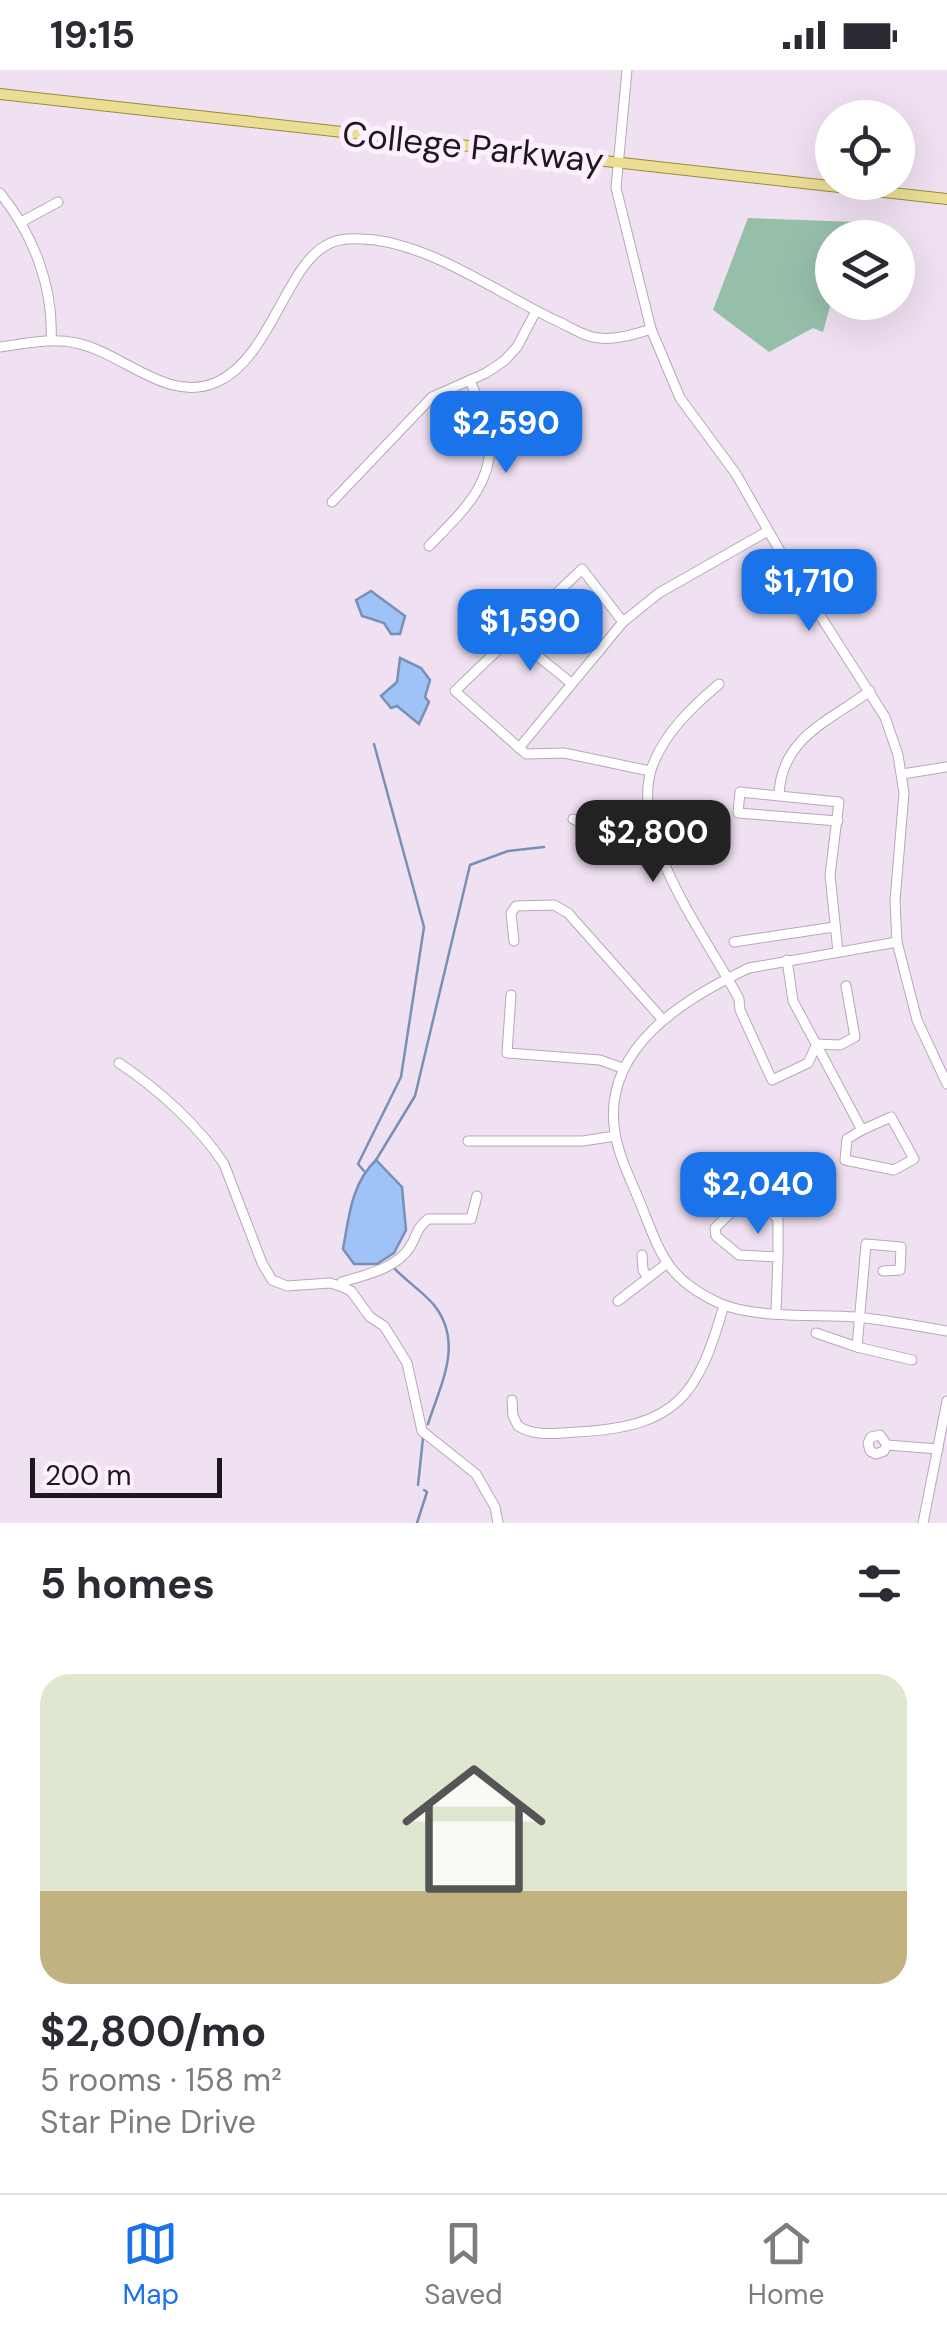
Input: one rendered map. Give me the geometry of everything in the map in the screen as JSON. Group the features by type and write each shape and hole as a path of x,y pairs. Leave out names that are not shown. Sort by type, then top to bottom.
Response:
{"main road":[{"name":"College Parkway","path":"0,94 947,199"}],"street":[{"path":"627,70 616,188 651,329 680,398 736,474 885,717 902,774 904,810 895,901 897,942 916,1020 944,1069 947,1084"},
{"path":"0,193 23,222 49,298 51,341"},
{"path":"23,222 58,202"},
{"path":"0,347 51,341 94,348 182,388 216,382 230,375 258,342 311,257 324,246 360,238 379,241 475,277 586,335 618,338 651,329"},
{"path":"332,502 432,397 507,357 536,311"},
{"path":"429,546 470,505 488,470 489,432 470,380"},
{"path":"519,748 624,622 658,593 768,531"},
{"path":"624,622 582,569 455,691 526,754 564,753 650,770"},
{"path":"512,636 571,683"},
{"path":"719,684 663,743 650,770 648,818 670,877 728,978 772,1080 808,1063 817,1044"},
{"path":"778,796 780,774 788,755 803,738 870,691"},
{"path":"902,774 947,768"},
{"path":"838,821 738,812 740,792 839,802 838,821 830,875 838,952"},
{"path":"573,819 589,827 648,818"},
{"path":"514,941 511,914 516,906 554,905 568,913 664,1020"},
{"path":"734,942 834,928"},
{"path":"897,942 749,968 664,1020 641,1039 622,1068 615,1099 616,1136 666,1264 682,1281 724,1305 947,1330"},
{"path":"787,960 794,1001 862,1130"},
{"path":"817,1044 840,1044 854,1038 846,986"},
{"path":"511,995 507,1053 600,1060 622,1068"},
{"path":"119,1063 189,1122 217,1153 272,1280 287,1286 330,1283 351,1291 392,1337 407,1363 422,1432 476,1474 495,1507 498,1523"},
{"path":"891,1117 914,1159 894,1170 845,1160 847,1140 862,1130 891,1117"},
{"path":"468,1141 584,1141 616,1136"},
{"path":"340,1286 387,1267 410,1248 416,1230 428,1219 471,1219 477,1196"},
{"path":"776,1312 778,1257 778,1219 754,1196 748,1196 715,1228 716,1236 739,1256 778,1257"},
{"path":"856,1347 866,1244 902,1247 900,1270 882,1270"},
{"path":"642,1255 642,1270 648,1278"},
{"path":"618,1301 666,1264"},
{"path":"512,1400 518,1426 536,1434 614,1430 641,1423 694,1385 709,1358 724,1305"},
{"path":"816,1333 912,1360"},
{"path":"923,1523 947,1401"},
{"path":"887,1446 938,1449"}],"green space":[{"path":"748,218 815,221 815,320 826,320 823,332 813,328 769,352 713,310"}],"water":[{"path":"371,591 405,616 400,634 391,634 384,623 362,616 356,600"},
{"path":"400,658 421,668 430,680 425,697 429,702 419,724 397,706 391,708 381,696 397,682"},
{"path":"376,1160 402,1187 406,1230 394,1253 377,1264 354,1264 343,1249 349,1213 361,1180"}],"waterway":[{"path":"364,1171 358,1164 401,1077 424,927 374,744"},
{"path":"376,1160 415,1096 470,865 508,851 544,847"},
{"path":"393,1267 434,1305 448,1334 444,1378 428,1424"},
{"path":"418,1485 423,1438"},
{"path":"417,1523 427,1492 424,1490"}]}
